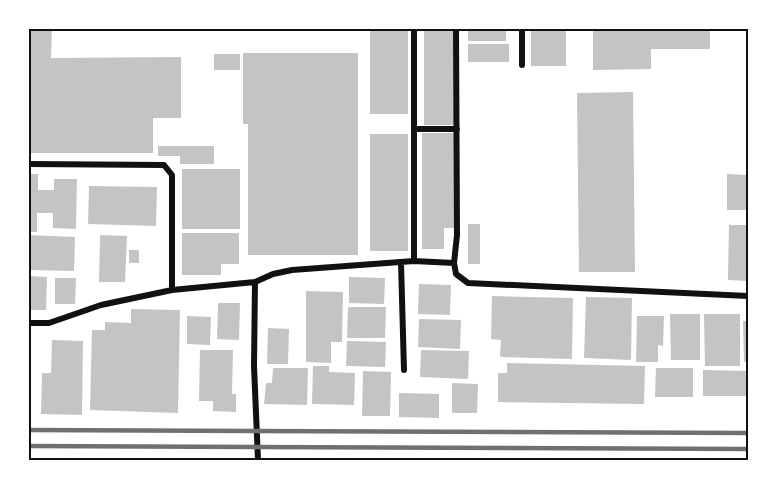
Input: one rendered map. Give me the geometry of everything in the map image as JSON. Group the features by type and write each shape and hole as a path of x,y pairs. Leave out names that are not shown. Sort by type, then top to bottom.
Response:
{"street":[{"path":"414,28 414,261"},
{"path":"456,28 457,235 453,263 456,274 468,283 748,296"},
{"path":"522,28 522,65"},
{"path":"414,129 457,129"},
{"path":"28,164 164,165 171,175 171,290"},
{"path":"28,322 49,323 101,305 171,290 255,282 273,274 292,270 414,261 453,263"},
{"path":"401,262 404,370"},
{"path":"255,282 254,366 258,460"}],"building":[{"path":"28,28 52,28 51,58 181,57 181,118 153,118 153,153 28,153"},
{"path":"370,28 408,28 408,114 370,114"},
{"path":"424,28 454,28 454,125 424,125"},
{"path":"468,28 506,28 506,41 468,41"},
{"path":"531,28 566,28 566,66 531,66"},
{"path":"593,28 710,28 710,49 651,49 651,69 593,70"},
{"path":"468,44 509,44 509,62 468,62"},
{"path":"243,53 358,53 358,255 248,255 248,124 243,124"},
{"path":"214,54 240,54 240,70 214,70"},
{"path":"633,92 635,272 579,272 577,93"},
{"path":"422,133 454,133 454,228 444,228 444,249 422,249"},
{"path":"370,134 408,134 408,251 370,251"},
{"path":"158,146 214,146 214,164 180,164 180,156 158,156"},
{"path":"182,169 240,169 240,229 182,229"},
{"path":"28,174 38,174 38,190 54,190 54,179 77,179 76,229 53,228 53,213 37,213 37,232 28,232"},
{"path":"727,174 748,175 748,210 727,210"},
{"path":"89,186 157,187 156,226 88,224"},
{"path":"468,224 480,224 480,264 468,264"},
{"path":"729,225 748,225 748,281 728,280"},
{"path":"182,233 239,233 239,264 221,264 221,275 182,275"},
{"path":"28,235 75,237 74,271 28,270"},
{"path":"100,235 127,236 125,282 99,282"},
{"path":"129,250 139,250 139,263 129,263"},
{"path":"28,276 47,277 46,310 28,310"},
{"path":"349,277 385,278 384,304 349,303"},
{"path":"55,278 76,278 75,304 55,304"},
{"path":"419,284 451,285 450,315 418,314"},
{"path":"306,291 343,292 342,342 331,342 331,363 306,362"},
{"path":"492,296 573,298 572,359 500,357 501,340 491,339"},
{"path":"586,297 632,298 631,360 584,358"},
{"path":"218,303 240,303 239,340 217,339"},
{"path":"348,307 386,307 385,338 347,338"},
{"path":"131,309 180,310 178,413 90,410 92,330 105,330 105,322 131,323"},
{"path":"670,314 700,314 700,360 671,360"},
{"path":"704,314 740,314 740,366 705,366"},
{"path":"187,316 211,317 210,345 187,344"},
{"path":"637,316 664,316 663,346 658,345 658,362 636,362"},
{"path":"419,319 461,320 460,349 418,347"},
{"path":"743,321 748,321 748,362 744,362"},
{"path":"268,328 289,329 288,364 267,364"},
{"path":"52,340 83,341 82,415 41,414 42,373 51,373"},
{"path":"347,341 386,342 385,367 346,366"},
{"path":"200,350 233,350 232,394 236,394 236,412 213,411 213,401 199,401"},
{"path":"421,350 469,351 468,379 420,377"},
{"path":"507,363 645,366 644,404 498,402 498,373 507,373"},
{"path":"313,366 329,366 329,372 355,373 354,405 312,404"},
{"path":"273,368 308,368 307,405 264,404 266,383 272,383"},
{"path":"656,368 693,368 693,397 655,397"},
{"path":"703,370 748,371 748,396 703,396"},
{"path":"363,371 391,372 390,416 362,416"},
{"path":"452,383 478,384 477,413 452,413"},
{"path":"399,393 439,394 439,418 399,417"}],"railway":[{"path":"28,430 748,433"},
{"path":"28,446 748,449"}]}
